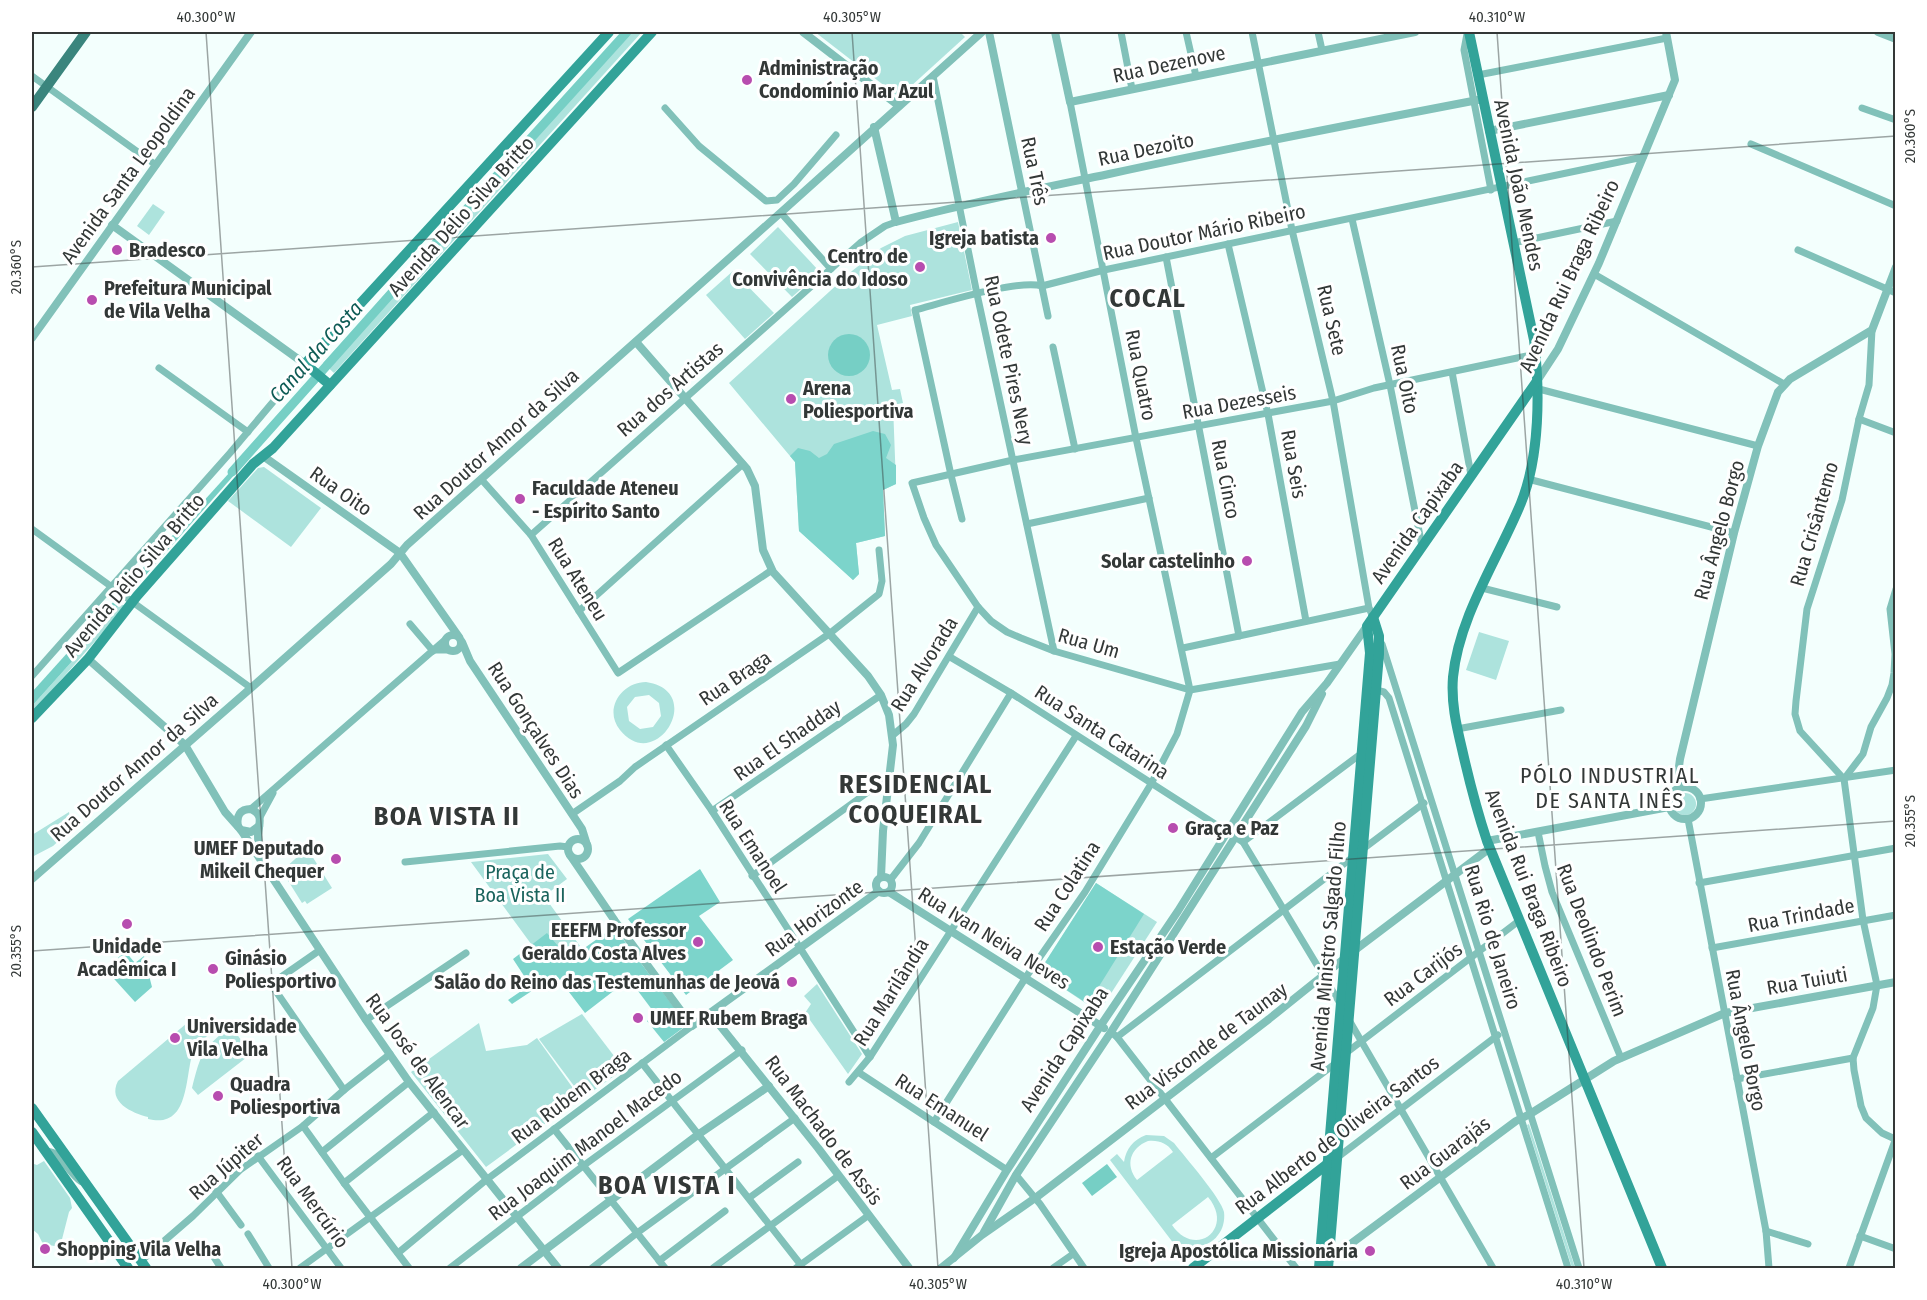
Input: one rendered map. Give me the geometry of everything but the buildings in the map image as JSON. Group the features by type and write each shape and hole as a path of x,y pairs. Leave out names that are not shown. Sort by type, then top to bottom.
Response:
{"main road":[{"path":"32,107 86,32"},
{"name":"Avenida Délio Silva Britto","path":"309,368 609,32"},
{"name":"Avenida Délio Silva Britto","path":"32,718 88,658 131,600 212,509 253,464 273,448 327,382 340,376 652,32"},
{"name":"Avenida João Mendes","path":"1468,32 1478,75 1478,100 1489,131 1496,189 1513,243 1536,354 1536,386"},
{"path":"309,368 327,382"},
{"name":"Avenida Capixaba","path":"1371,620 1536,386"},
{"name":"Avenida Rui Braga Ribeiro","path":"1536,386 1534,438 1528,479 1521,503 1463,631 1454,666 1453,702 1470,785 1489,844 1662,1269"},
{"name":"Avenida Ministro Salgado Filho","path":"1329,1264 1380,650 1371,620"},
{"name":"Avenida Ministro Salgado Filho","path":"1319,1269 1371,620"},
{"path":"32,1108 144,1265"},
{"path":"32,1132 128,1269"},
{"name":"Rua Alberto de Oliveira Santos","path":"1193,1269 1338,1157"}],"street":[{"name":"Avenida Santa Leopoldina","path":"32,338 251,32"},
{"path":"803,32 899,106"},
{"name":"Rua Três","path":"989,32 1048,316"},
{"name":"Rua Quatro","path":"1055,32 1136,438 1191,690"},
{"path":"1121,32 1132,89"},
{"path":"1186,32 1196,76"},
{"name":"Rua Sete","path":"1252,32 1292,230 1332,401 1371,620"},
{"path":"1318,32 1322,50"},
{"name":"Rua Dezenove","path":"1070,102 1322,50 1383,35 1415,32"},
{"name":"Avenida João Mendes","path":"1468,32 1464,50 1478,100 1496,189"},
{"path":"1878,32 1896,39"},
{"name":"Rua Doutor Annor da Silva","path":"32,879 391,564 400,553 481,479 781,213 933,76 977,33"},
{"path":"1478,75 1666,35"},
{"name":"Avenida Rui Braga Ribeiro","path":"1536,386 1558,349 1594,274 1675,80 1666,35"},
{"path":"32,76 156,165"},
{"name":"Rua Odete Pires Nery","path":"933,76 977,294 1054,651"},
{"path":"1489,131 1669,95"},
{"name":"Rua Dezoito","path":"831,269 860,243 885,226 959,205 1273,139 1478,100"},
{"path":"665,108 699,146 766,201 777,200 794,184 836,135"},
{"path":"1862,108 1896,120"},
{"path":"874,127 897,222"},
{"path":"1750,144 1896,206"},
{"name":"Rua Doutor Mário Ribeiro","path":"951,476 915,310 977,294 1034,283 1042,286 1104,270 1643,157"},
{"path":"781,213 831,269"},
{"name":"Rua Oito","path":"1352,219 1422,546"},
{"path":"1513,243 1617,221"},
{"path":"112,225 309,368"},
{"name":"Rua Seis","path":"1228,244 1268,414 1306,621"},
{"path":"1798,250 1896,292"},
{"name":"Rua Cinco","path":"1166,257 1239,636"},
{"name":"Rua Crisântemo","path":"1844,779 1800,731 1795,714 1807,609 1842,500 1859,419 1869,385 1872,330 1896,267"},
{"name":"Rua dos Artistas","path":"531,535 831,269"},
{"path":"1594,274 1784,384 1872,330"},
{"path":"636,342 743,464 750,475 755,486 763,550 778,580 868,676 881,695 889,715 893,735 883,831 886,878 892,887 889,892 884,893 879,891 876,884 886,878"},
{"path":"1053,347 1075,449"},
{"name":"Rua Dezesseis","path":"912,483 951,476 1013,460 1332,401 1374,388 1536,354"},
{"path":"159,368 248,432"},
{"name":"Avenida Délio Silva Britto","path":"32,676 248,432 309,368"},
{"path":"1452,372 1471,476"},
{"name":"Rua Ângelo Borgo","path":"1680,789 1678,774 1680,759 1734,533 1758,446 1774,402 1784,384"},
{"path":"1536,386 1758,446"},
{"path":"1859,419 1896,433"},
{"name":"Rua Oito","path":"263,456 400,553"},
{"path":"579,611 743,464"},
{"path":"951,476 962,519"},
{"name":"Rua Ateneu","path":"481,479 531,535 618,673 772,570"},
{"path":"1528,479 1734,533"},
{"name":"Rua Um","path":"912,483 936,545 978,607 1006,632 1054,651 1191,690 1340,664"},
{"path":"1027,524 1149,498"},
{"path":"32,529 251,688"},
{"name":"Rua Braga","path":"573,816 666,745 830,634 879,594 882,581 879,550"},
{"name":"Rua Gonçalves Dias","path":"400,553 449,621 470,661 582,829 588,849 586,867 589,883"},
{"path":"1482,588 1557,608"},
{"path":"1849,1269 1895,1138 1882,1133 1866,1118 1861,1106 1853,1058 1877,996 1877,985 1863,920 1844,779 1863,754 1871,727 1894,681 1895,654 1890,609 1896,589"},
{"name":"Rua Alvorada","path":"893,735 915,714 978,607"},
{"path":"1183,648 1306,621 1371,620"},
{"name":"Avenida Capixaba","path":"954,1258 1007,1170 1178,911 1302,712 1327,683 1371,620"},
{"name":"Rua Rio de Janeiro","path":"1371,620 1431,798 1579,1269"},
{"path":"449,621 446,647 451,651"},
{"path":"276,788 260,821 251,832 240,828 238,815 276,788 433,651 446,639 453,635 460,640 460,649 433,651 410,624"},
{"name":"Rua Gonçalves Dias","path":"451,651 470,661"},
{"name":"Rua Santa Catarina","path":"950,657 1011,693 1240,839"},
{"name":"Rua José de Alencar","path":"88,658 186,746 225,812 240,828 390,1054 486,1180 558,1269"},
{"name":"Avenida Capixaba","path":"982,1235 1016,1175 1114,1034 1240,839 1310,720 1327,683"},
{"name":"Rua Colatina","path":"934,1122 1026,977 1085,892 1151,784 1177,734 1191,690"},
{"name":"Rua Rio de Janeiro","path":"1376,690 1384,692 1389,698 1568,1269"},
{"name":"Rua Horizonte","path":"886,878 920,843 1011,693"},
{"name":"Rua El Shadday","path":"712,811 881,695"},
{"path":"1457,729 1561,710"},
{"name":"Rua Marilândia","path":"849,1082 870,1057 1076,736"},
{"name":"Rua Emanoel","path":"666,745 712,811 870,1057"},
{"path":"1341,1005 1240,839 1362,753"},
{"path":"1700,799 1896,770"},
{"path":"752,876 890,776"},
{"path":"1680,789 1692,789 1700,799 1698,812 1688,819 1676,817 1669,807 1670,797 1680,789"},
{"path":"216,797 231,808 258,813 260,821"},
{"path":"1363,849 1431,798"},
{"path":"1489,844 1538,832 1669,807"},
{"name":"Rua Gonçalves Dias","path":"571,847 578,829 573,816"},
{"name":"Rua Ângelo Borgo","path":"1688,819 1766,1231 1769,1269"},
{"name":"Rua José de Alencar","path":"260,821 259,848 263,863"},
{"name":"Rua Deolindo Perim","path":"1538,832 1555,900 1619,1058"},
{"path":"405,862 560,846 571,847 582,839 588,849 584,857 579,859 571,847"},
{"name":"Rua Visconde de Taunay","path":"941,1269 982,1235 1035,1198 1455,875 1489,844"},
{"path":"571,847 589,883 692,1026"},
{"path":"1699,883 1896,848"},
{"path":"1296,1269 1114,1034 1353,857"},
{"name":"Rua Horizonte","path":"768,972 879,891"},
{"name":"Rua Ivan Neiva Neves","path":"889,892 1114,1034"},
{"name":"Rua Trindade","path":"1712,948 1896,915"},
{"name":"Rua Carijós","path":"1346,1053 1520,920"},
{"path":"320,950 271,984 344,1090"},
{"path":"366,1020 466,953"},
{"name":"Rua Rubem Braga","path":"398,1253 486,1180 554,1128 710,1012 768,972"},
{"name":"Rua Tuiuti","path":"1619,1058 1725,1013 1896,982"},
{"name":"Rua Machado de Assis","path":"710,1012 795,1118 909,1269"},
{"path":"1349,1020 1493,1269"},
{"name":"Rua Alberto de Oliveira Santos","path":"1338,1157 1504,1031"},
{"name":"Rua Joaquim Manoel Macedo","path":"450,1269 516,1216 742,1050"},
{"name":"Rua Júpiter","path":"144,1265 216,1191 258,1156 303,1126 390,1054"},
{"name":"Rua Guarajás","path":"1329,1264 1521,1119 1619,1058"},
{"path":"1737,1079 1853,1058"},
{"path":"1211,1158 1336,1063"},
{"path":"642,1064 771,1226 799,1267 869,1215"},
{"name":"Rua Emanuel","path":"858,1072 1007,1170"},
{"path":"322,1152 410,1082"},
{"path":"521,1269 699,1134 770,1086"},
{"path":"344,1183 434,1112"},
{"path":"591,1269 795,1118"},
{"path":"303,1126 409,1269"},
{"path":"554,1128 665,1269"},
{"path":"300,1269 463,1150"},
{"path":"46,1152 53,1151 57,1154 70,1173 84,1182"},
{"name":"Rua Mercúrio","path":"258,1156 341,1269"},
{"path":"749,1198 798,1162"},
{"path":"1007,1170 1016,1175 1035,1198 1084,1269"},
{"path":"713,1269 838,1176"},
{"path":"216,1191 241,1225"},
{"path":"1000,1204 1002,1213 1011,1215"},
{"path":"659,1261 725,1211"},
{"path":"1766,1231 1808,1244"},
{"path":"248,1234 269,1269"},
{"path":"1860,1236 1896,1249"},
{"path":"1053,1269 1073,1254"},
{"path":"214,1257 221,1269"}],"green space":[{"path":"627,32 642,32 334,373 323,363"},
{"path":"815,32 960,32 965,37 899,97"},
{"path":"153,204 165,212 149,235 137,226"},
{"path":"958,222 972,290 910,305 912,316 877,325 892,390 900,389 903,403 893,405 896,484 883,490 885,536 856,543 859,574 853,580 799,531 795,462 729,383 852,271 881,248 905,236"},
{"path":"778,227 820,272 792,297 750,254"},
{"path":"733,271 774,313 745,339 706,295"},
{"path":"264,467 321,508 291,547 228,501 258,468"},
{"path":"120,604 126,606 32,713 32,706"},
{"path":"1479,632 1509,641 1496,680 1466,670"},
{"path":"646,682 664,688 673,700 674,713 669,726 660,737 648,743 634,741 620,730 615,722 614,706 618,698 629,687","holes":["649,695 659,703 661,716 653,727 640,729 629,721 627,707 635,697"]},
{"path":"1685,793 1693,796 1696,804 1693,812 1685,815 1677,812 1674,804 1677,796"},
{"path":"69,812 74,827 53,846 32,857 32,835"},
{"path":"307,848 332,888 307,904 305,901 302,903 282,871"},
{"name":"Praça de Boa Vista II","path":"548,854 567,879 544,896 580,946 548,967 471,862"},
{"name":"Estação Verde","path":"1096,883 1157,922 1099,1012 1039,972"},
{"path":"817,984 862,1054 848,1074 805,1013 811,1004 804,996"},
{"path":"582,1014 624,1069 583,1098 539,1039"},
{"path":"193,1018 207,1036 192,1055 186,1090 178,1110 171,1117 161,1120 148,1119 118,1101 115,1088 118,1081"},
{"path":"479,1023 486,1051 527,1045 537,1038 580,1098 486,1167 411,1072"},
{"path":"231,1026 251,1054 198,1095 192,1088 204,1052"},
{"path":"1529,1124 1575,1268 1572,1268 1527,1125"},
{"path":"1146,1135 1164,1136 1174,1143 1210,1188 1224,1212 1223,1224 1218,1235 1205,1245 1189,1246 1195,1255 1187,1261 1110,1160 1117,1154 1124,1162 1131,1146","holes":["1148,1141 1162,1143 1173,1152 1137,1180 1131,1169 1131,1158 1133,1152","1208,1197 1215,1209 1217,1220 1215,1229 1201,1240 1181,1235 1172,1225"]},
{"path":"44,1161 70,1198 72,1208 60,1247 43,1244 38,1234 32,1229 32,1167"}],"shaded area":[{"path":"849,334 864,340 870,355 864,370 849,376 834,370 828,355 834,340"},
{"path":"873,431 885,434 891,445 886,458 896,465 896,484 883,490 885,536 856,543 859,574 853,580 799,531 795,462 790,456 798,448 810,451 819,458 827,454 834,444"},
{"path":"239,462 243,465 129,594 123,590"},
{"path":"115,600 120,604 32,706 32,692"},
{"name":"EEEFM Professor Geraldo Costa Alves","path":"700,869 720,902 699,916 733,960 686,995 628,919"},
{"name":"Estação Verde","path":"1096,883 1144,914 1088,1004 1039,972"},
{"path":"614,927 687,1025 664,1042 647,1021 656,1015 629,979 585,1013 556,975 512,1004 508,1000 530,985 513,959 547,933 569,959"},
{"path":"125,951 135,963 144,956 152,987 135,1002 106,970"},
{"path":"1107,1164 1117,1177 1092,1196 1082,1183"}],"waterway":[{"name":"Canal da Costa","path":"232,472 627,32"}],"place":[{"name":"Administração Condomínio Mar Azul","path":"747,80"},
{"name":"Igreja batista","path":"1051,238"},
{"name":"Bradesco","path":"117,250"},
{"name":"Centro de Convivência do Idoso","path":"920,267"},
{"name":"Prefeitura Municipal de Vila Velha","path":"92,300"},
{"name":"Arena Poliesportiva","path":"791,399"},
{"name":"Faculdade Ateneu - Espírito Santo","path":"520,499"},
{"name":"Solar castelinho","path":"1247,561"},
{"name":"Graça e Paz","path":"1173,828"},
{"name":"UMEF Deputado Mikeil Chequer","path":"336,859"},
{"name":"Unidade Acadêmica I","path":"127,924"},
{"name":"EEEFM Professor Geraldo Costa Alves","path":"698,942"},
{"name":"Estação Verde","path":"1098,947"},
{"name":"Ginásio Poliesportivo","path":"213,969"},
{"name":"Salão do Reino das Testemunhas de Jeová","path":"792,982"},
{"name":"UMEF Rubem Braga","path":"638,1018"},
{"name":"Universidade Vila Velha","path":"175,1038"},
{"name":"Quadra Poliesportiva","path":"218,1096"},
{"name":"Shopping Vila Velha","path":"45,1249"},
{"name":"Igreja Apostólica Missionária","path":"1370,1251"}],"district":[{"name":"COCAL","path":"1148,298"},
{"name":"PÓLO INDUSTRIAL DE SANTA INÊS","path":"1610,788"},
{"name":"RESIDENCIAL COQUEIRAL","path":"916,799"},
{"name":"BOA VISTA II","path":"447,816"},
{"name":"BOA VISTA I","path":"667,1185"}]}
